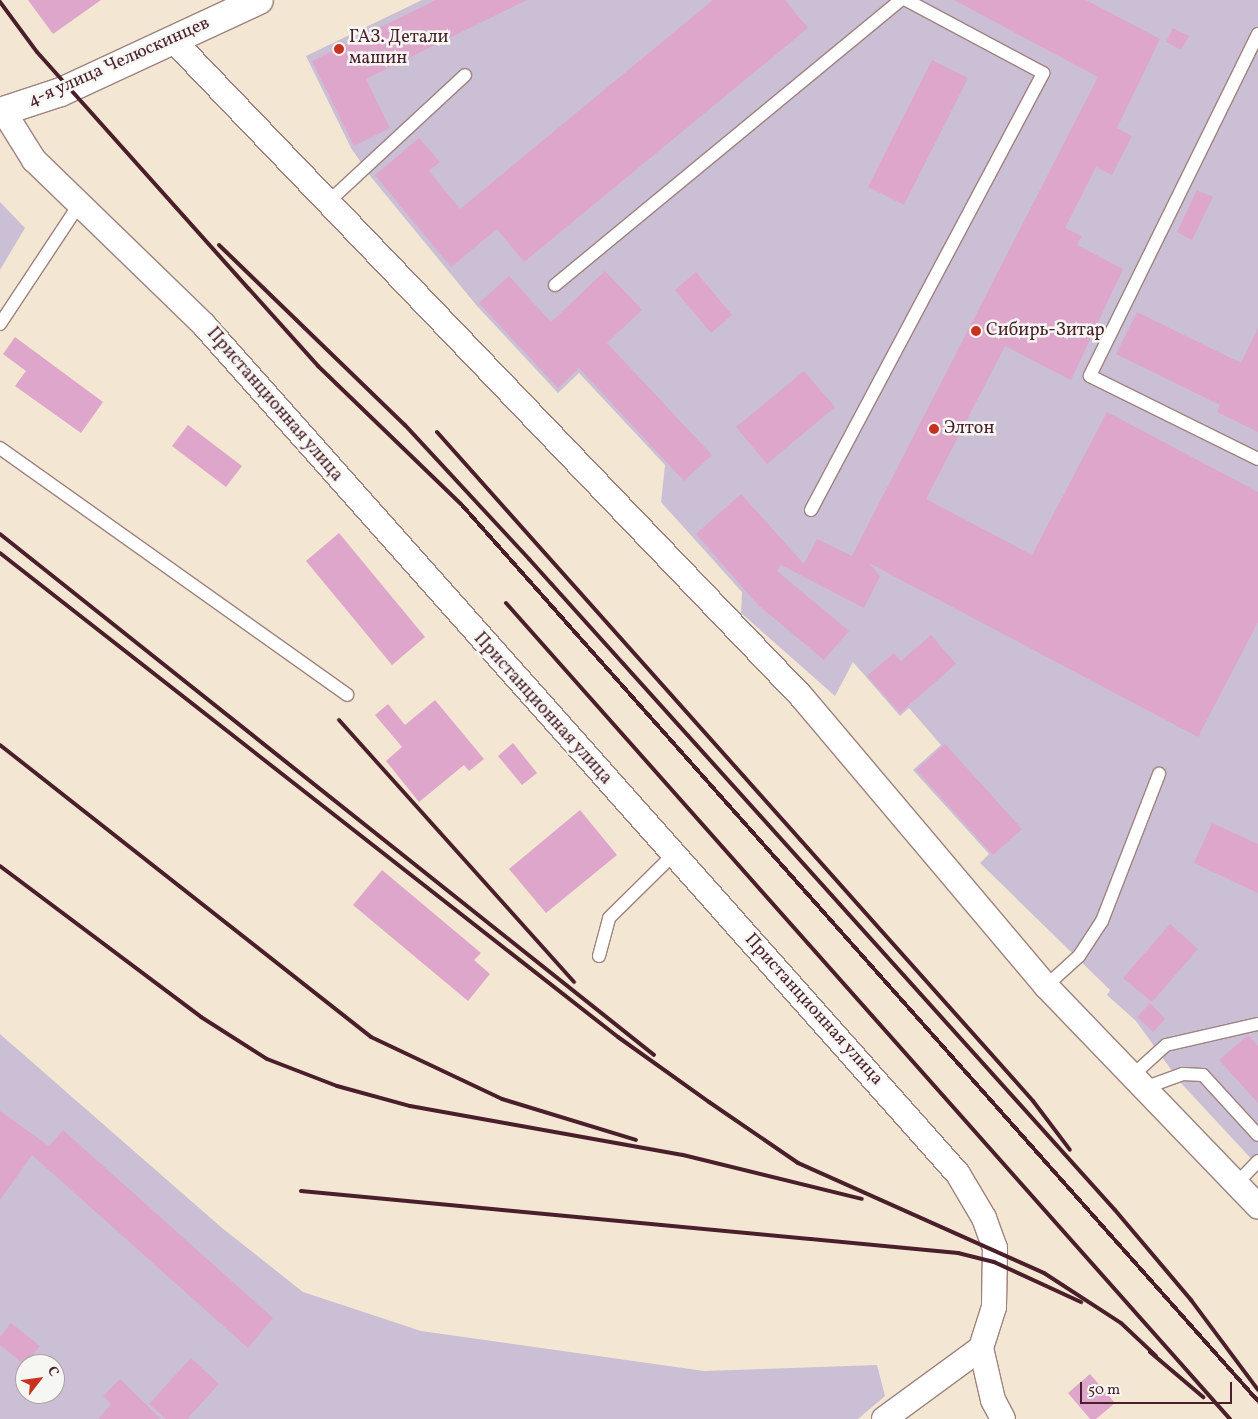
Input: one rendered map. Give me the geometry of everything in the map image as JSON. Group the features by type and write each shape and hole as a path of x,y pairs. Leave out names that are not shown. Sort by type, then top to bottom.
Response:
{"main road":[{"name":"4-я улица Челюскинцев","path":"2,112 61,92 260,0"}],"street":[{"path":"173,40 801,696 1046,986 1140,1080 1258,1206"},
{"name":"Пристанционная улица","path":"2,112 34,160 204,325 958,1174 984,1218 995,1248 994,1307 981,1348"},
{"path":"884,1419 981,1348 993,1400 1003,1419"}],"lane":[{"path":"555,285 901,0"},
{"path":"811,510 1043,73 906,0"},
{"path":"1258,34 1090,376 1258,459"},
{"path":"327,203 465,75"},
{"path":"0,324 80,203"},
{"path":"0,448 347,695"},
{"path":"1046,986 1079,956 1102,921 1159,774"},
{"path":"599,956 609,918 674,854"},
{"path":"1140,1080 1166,1045 1258,1024"},
{"path":"1140,1080 1183,1074 1203,1075 1258,1136"},
{"path":"1236,1184 1258,1161"}],"shaded area":[{"path":"422,0 1258,0 1258,1166 1180,1082 1136,1021 1107,995 1110,990 980,863 989,854 913,770 941,745 909,708 900,716 853,662 835,696 741,613 742,592 661,502 665,465 579,373 558,393 477,306 371,177 351,148 306,56"},
{"path":"0,202 25,228 0,270"},
{"path":"0,1034 222,1228 303,1292 421,1331 704,1371 877,1365 885,1396 858,1419 0,1419"}],"building":[{"path":"28,0 101,0 53,34"},
{"path":"436,0 527,0 366,79 390,128 354,146 312,61"},
{"path":"713,0 785,0 808,28 524,262 497,229 451,267 375,175 419,138 440,162 429,171 460,209"},
{"path":"954,0 1086,0 1160,39 1117,128 1132,136 1112,175 1096,167 1065,228 1082,236 1077,245 1123,269 1071,380 1005,346 926,499 1032,555 1107,412 1258,492 1258,622 1198,737 869,563 880,576 864,608 781,565 777,571 849,631 824,660 758,605 696,534 741,494 804,564 817,539 852,556 1098,77"},
{"path":"1173,28 1189,36 1181,50 1166,42"},
{"path":"932,60 968,78 904,205 868,187"},
{"path":"1197,190 1213,197 1192,240 1177,232"},
{"path":"605,271 642,310 607,343 712,455 684,481 579,368 558,388 479,303 509,276 551,322"},
{"path":"696,272 732,315 711,333 675,290"},
{"path":"1137,312 1241,363 1258,328 1258,432 1217,412 1220,405 1116,354"},
{"path":"15,337 103,402 81,433 15,386 26,371 3,354"},
{"path":"804,371 835,407 767,464 736,427"},
{"path":"188,425 242,466 226,487 172,446"},
{"path":"339,533 425,637 392,665 306,561"},
{"path":"931,635 956,664 900,713 867,676 894,653 901,661"},
{"path":"435,700 484,759 469,771 464,765 419,802 386,761 402,747 375,715 388,704 405,725"},
{"path":"513,743 537,773 522,785 498,756"},
{"path":"945,744 1022,829 993,855 916,770"},
{"path":"580,810 617,855 546,913 509,869"},
{"path":"1212,823 1258,844 1258,893 1194,863"},
{"path":"382,870 481,953 474,960 490,974 468,1001 353,905"},
{"path":"1170,924 1198,949 1152,1002 1123,978"},
{"path":"1150,1003 1165,1019 1153,1032 1137,1017"},
{"path":"1248,1035 1258,1046 1258,1103 1219,1060"},
{"path":"0,1111 49,1146 63,1130 273,1318 248,1348 32,1155 0,1200"},
{"path":"11,1323 40,1346 34,1354 15,1354 15,1357 0,1345 0,1337"},
{"path":"191,1358 219,1384 187,1419 166,1419 149,1404"},
{"path":"1090,1374 1115,1403 1096,1419 1090,1419 1068,1393"},
{"path":"120,1379 161,1419 98,1419 111,1404 103,1396"}],"railway":[{"path":"0,2 37,52 318,366 461,504 1258,1401"},
{"path":"219,245 405,425 529,559 1115,1210 1191,1300 1258,1390"},
{"path":"437,432 1033,1101 1070,1150"},
{"path":"0,534 654,1055"},
{"path":"0,553 618,1037 709,1102 798,1163 1044,1273 1121,1323 1156,1356"},
{"path":"506,603 1230,1419"},
{"path":"339,720 574,982"},
{"path":"0,745 371,1037 502,1099 636,1140"},
{"path":"0,866 201,1017 267,1059 337,1086 410,1106 683,1155 862,1199"},
{"path":"301,1191 958,1253 994,1262 1081,1302"},
{"path":"1150,1352 1203,1397"}],"place":[{"name":"ГАЗ. Детали машин","path":"339,49"},
{"name":"Сибирь-Зитар","path":"976,331"},
{"name":"Элтон","path":"934,429"}]}
